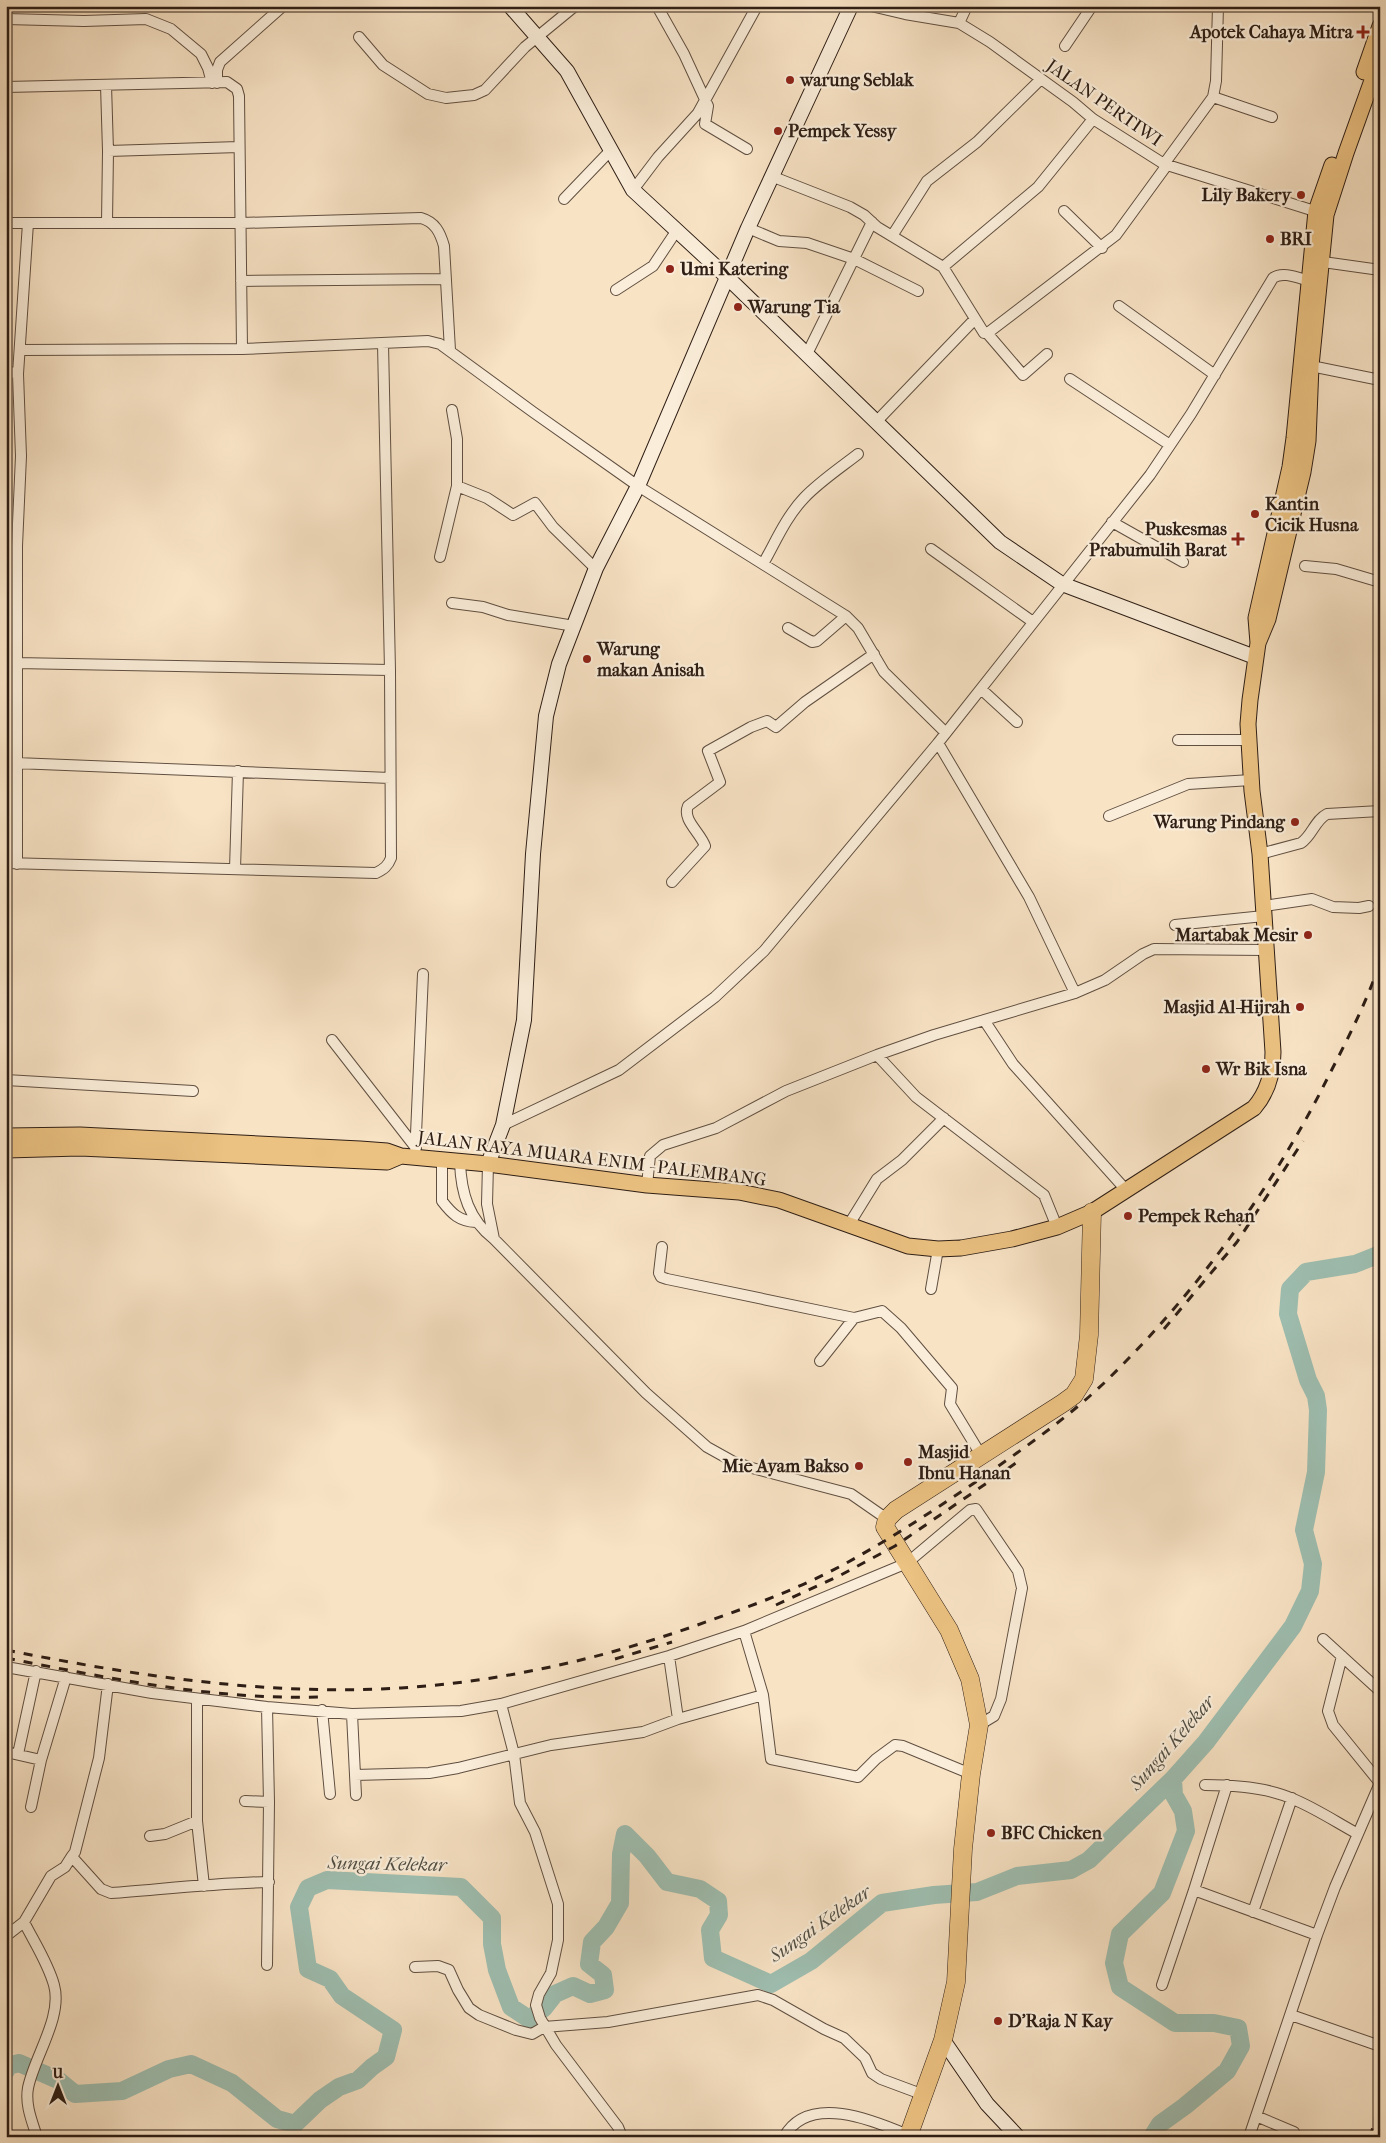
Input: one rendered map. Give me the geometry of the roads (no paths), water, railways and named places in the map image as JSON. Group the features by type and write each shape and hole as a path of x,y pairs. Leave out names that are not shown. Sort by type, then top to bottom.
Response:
{"highway":[{"path":"908,2136 943,2040 956,1982 961,1882 971,1774 979,1725 970,1679 949,1630 886,1527 887,1519 896,1510 1063,1403 1074,1394 1084,1380 1089,1335 1092,1212"}],"main road":[{"name":"JALAN RAYA MUARA ENIM - PALEMBANG","path":"6,1136 80,1135 387,1151 442,1160 488,1164 648,1185 739,1192 779,1200 908,1246 938,1249 961,1248 1012,1239 1057,1227 1092,1212 1254,1108 1262,1100 1273,1066 1260,854 1249,740 1250,700 1257,650 1268,619 1303,472 1308,441 1305,366 1321,213 1380,26"},
{"name":"JALAN RAYA MUARA ENIM - PALEMBANG","path":"1321,213 1346,153 1380,58"},
{"name":"JALAN RAYA MUARA ENIM - PALEMBANG","path":"6,1150 80,1148 387,1162 411,1154"}],"street":[{"path":"214,83 220,62 283,6"},
{"path":"510,6 567,71 633,190 727,277 1000,542 1062,584 1257,650"},
{"path":"359,37 383,65 428,94 446,98 474,95 485,90 537,37 575,6"},
{"path":"658,6 684,54 709,109 705,124 747,150"},
{"path":"633,190 658,157 698,113 757,6"},
{"path":"494,1239 487,1204 488,1164 503,1125 524,1020 533,854 546,716 559,664 596,569 638,486 771,176 851,6"},
{"name":"JALAN PERTIWI","path":"871,6 960,23 990,42 1093,119 1165,164 1321,213"},
{"path":"960,23 967,6"},
{"path":"1066,46 1092,6"},
{"path":"987,333 1102,248 1126,222 1213,97 1216,81 1218,6"},
{"path":"6,19 84,22 146,20 153,22 171,29 201,54 214,83"},
{"path":"892,236 927,181 977,142 1041,79"},
{"path":"6,87 227,82 233,85 238,92 242,349"},
{"path":"106,85 108,151 107,222"},
{"path":"1213,97 1272,117"},
{"path":"943,268 1038,186 1093,119"},
{"path":"108,151 239,147"},
{"path":"564,199 611,150"},
{"path":"771,176 850,207 943,268 962,296 982,332 987,333 1022,376 1048,354"},
{"path":"1064,211 1102,248"},
{"path":"6,223 241,223 420,218 433,224 439,232 444,246 450,350"},
{"path":"807,354 872,222"},
{"path":"28,223 18,374 22,456 17,546 16,663 11,686 16,763 11,863 376,873 384,870 389,864 391,858 390,670 383,344"},
{"path":"748,228 779,241 808,243 854,259 918,291"},
{"path":"616,290 653,266 677,230"},
{"path":"1315,261 1380,270"},
{"path":"503,1125 620,1070 715,997 764,951 938,743 1150,475 1273,278 1284,274 1313,282"},
{"path":"240,281 446,279"},
{"path":"1119,306 1214,375"},
{"path":"876,422 974,320"},
{"path":"20,350 242,349 428,341 440,344 532,412 638,486 846,616 858,628 884,672 946,733"},
{"path":"1305,366 1380,380"},
{"path":"6,371 18,374"},
{"path":"1070,379 1170,445"},
{"path":"440,557 457,486 457,439 452,410"},
{"path":"763,564 788,518 806,496 858,454"},
{"path":"457,486 487,498 513,514 535,503 553,526 596,569"},
{"path":"1112,522 1183,562"},
{"path":"931,549 1033,622"},
{"path":"1305,566 1336,569 1380,582"},
{"path":"452,603 483,607 508,615 574,626"},
{"path":"788,628 812,642 817,641 846,616"},
{"path":"672,882 706,846 687,818 686,812 688,806 720,782 708,750 751,727 767,721 776,726 805,702 874,654"},
{"path":"16,663 390,670"},
{"path":"981,689 1017,722"},
{"path":"1178,740 1249,740"},
{"path":"938,743 1029,897 1075,993"},
{"path":"16,763 390,778"},
{"path":"235,868 238,771"},
{"path":"1109,816 1188,784 1252,780"},
{"path":"1260,854 1301,843 1306,840 1321,818 1327,814 1380,811"},
{"path":"1175,925 1264,911 1312,899 1333,907 1359,908 1369,906"},
{"path":"648,1185 650,1156 663,1145 716,1128 786,1091 877,1055 1075,993 1105,980 1143,954 1154,949 1266,950"},
{"path":"411,1154 423,974"},
{"path":"984,1020 1014,1064 1126,1190"},
{"path":"332,1040 411,1154"},
{"path":"877,1055 916,1097 1044,1195 1057,1227"},
{"path":"6,1080 193,1091"},
{"path":"848,1226 877,1179 902,1160 944,1118"},
{"path":"442,1160 442,1201 457,1217 466,1221 476,1222"},
{"path":"460,1162 464,1194 476,1222 483,1231 494,1239 646,1392 707,1447 734,1462 752,1468 851,1494 887,1519"},
{"path":"662,1247 659,1273 661,1277 854,1318 882,1311 901,1328 952,1388 950,1404 981,1455"},
{"path":"931,1289 938,1249"},
{"path":"820,1362 854,1318"},
{"path":"6,1667 108,1684 152,1694 267,1707 322,1710 352,1714 461,1711 501,1704 669,1656 744,1631 907,1563 970,1510 976,1508 1018,1571 1022,1588 1001,1699 994,1716 979,1725"},
{"path":"744,1631 763,1695 771,1759 858,1777 895,1744 971,1774"},
{"path":"1323,1639 1380,1691"},
{"path":"669,1656 678,1719"},
{"path":"1249,2137 1317,1935 1380,1783 1330,1720 1329,1708 1342,1656"},
{"path":"18,1754 36,1671"},
{"path":"31,1808 41,1760 66,1677"},
{"path":"6,1936 24,1922 51,1876 65,1866 75,1852 99,1758 108,1684"},
{"path":"355,1775 429,1773 551,1745 643,1732 678,1719 763,1695"},
{"path":"197,1700 197,1821 204,1886"},
{"path":"501,1704 514,1754 520,1804 535,1832 558,1904 558,1940 551,1973 539,1994 536,2005 542,2023 618,2127 622,2137"},
{"path":"267,1707 269,1802 267,1965"},
{"path":"322,1710 330,1794"},
{"path":"352,1714 356,1795"},
{"path":"6,1752 41,1760"},
{"path":"1205,1785 1227,1785 1292,1798 1358,1834"},
{"path":"1162,1985 1227,1785"},
{"path":"1253,1912 1292,1798"},
{"path":"245,1801 269,1802"},
{"path":"150,1836 165,1834 197,1821"},
{"path":"72,1856 101,1889 107,1892 204,1886 231,1882 269,1882"},
{"path":"1194,1890 1317,1935"},
{"path":"24,1922 47,1966 55,1986 52,2023 28,2089 28,2108 37,2137"},
{"path":"416,1966 438,1966 449,1970 463,1999 479,2015 516,2030 532,2034 542,2023 608,2022 758,1994 773,2000 824,2030 844,2038 865,2058 872,2073 881,2079 924,2095"},
{"path":"1291,2015 1380,2046"},
{"path":"943,2040 987,2104 1018,2137"},
{"path":"784,2137 790,2126 796,2121 821,2113 840,2114 873,2120 908,2136"},
{"path":"1256,2116 1294,2132"}],"waterway":[{"name":"Sungai Kelekar","path":"6,2071 8,2066 19,2063 58,2080 75,2094 122,2091 169,2069 191,2064 232,2083 277,2119 295,2124 320,2100 339,2087 358,2080 386,2057 393,2030 342,1996 330,1979 308,1969 299,1907 308,1888 327,1880 461,1887 492,1918 492,1944 497,1970 511,2007 529,2019 544,2008 555,1994 573,1986 590,1994 605,1990 603,1975 589,1964 592,1942 606,1927 620,1903 621,1854 625,1834 647,1856 667,1882 700,1889 718,1901 719,1915 710,1930 713,1958 771,1984 811,1961 882,1903 934,1895 977,1892 1017,1876 1071,1870 1089,1860 1173,1779 1206,1742 1293,1626 1310,1591 1313,1564 1304,1530 1316,1472 1318,1410 1316,1396 1308,1380 1288,1314 1290,1289 1306,1272 1355,1264 1380,1254"},
{"path":"1152,2137 1160,2124 1227,2071 1241,2046 1238,2028 1214,2023 1175,2023 1120,1987 1114,1963 1120,1934 1162,1893 1186,1831 1183,1811 1174,1795 1173,1779"}],"railway":[{"path":"6,1650 153,1676 252,1686 351,1690 441,1685 560,1665 638,1644 746,1608 824,1575 876,1546 930,1512 1044,1433 1103,1384 1166,1318 1223,1247 1275,1172 1320,1093 1360,1013 1380,962"},
{"path":"1164,1329 1237,1242 1303,1141"},
{"path":"776,1605 839,1576 895,1546 1016,1463"},
{"path":"615,1659 672,1642"},
{"path":"6,1658 122,1680 200,1691 239,1695 318,1697"},
{"path":"1370,2137 1380,2103"}],"place":[{"name":"Apotek Cahaya Mitra","path":"1363,32"},
{"name":"warung Seblak","path":"790,80"},
{"name":"Pempek Yessy","path":"778,131"},
{"name":"Lily Bakery","path":"1301,195"},
{"name":"BRI","path":"1270,239"},
{"name":"Umi Katering","path":"670,269"},
{"name":"Warung Tia","path":"738,307"},
{"name":"Kantin Cicik Husna","path":"1255,514"},
{"name":"Puskesmas Prabumulih Barat","path":"1238,539"},
{"name":"Warung makan Anisah","path":"587,659"},
{"name":"Warung Pindang","path":"1295,822"},
{"name":"Martabak Mesir","path":"1308,935"},
{"name":"Masjid Al-Hijrah","path":"1300,1007"},
{"name":"Wr Bik Isna","path":"1206,1069"},
{"name":"Pempek Rehan","path":"1128,1216"},
{"name":"Masjid Ibnu Hanan","path":"908,1462"},
{"name":"Mie Ayam Bakso","path":"859,1466"},
{"name":"BFC Chicken","path":"991,1833"},
{"name":"D'Raja N Kay","path":"998,2021"}]}
